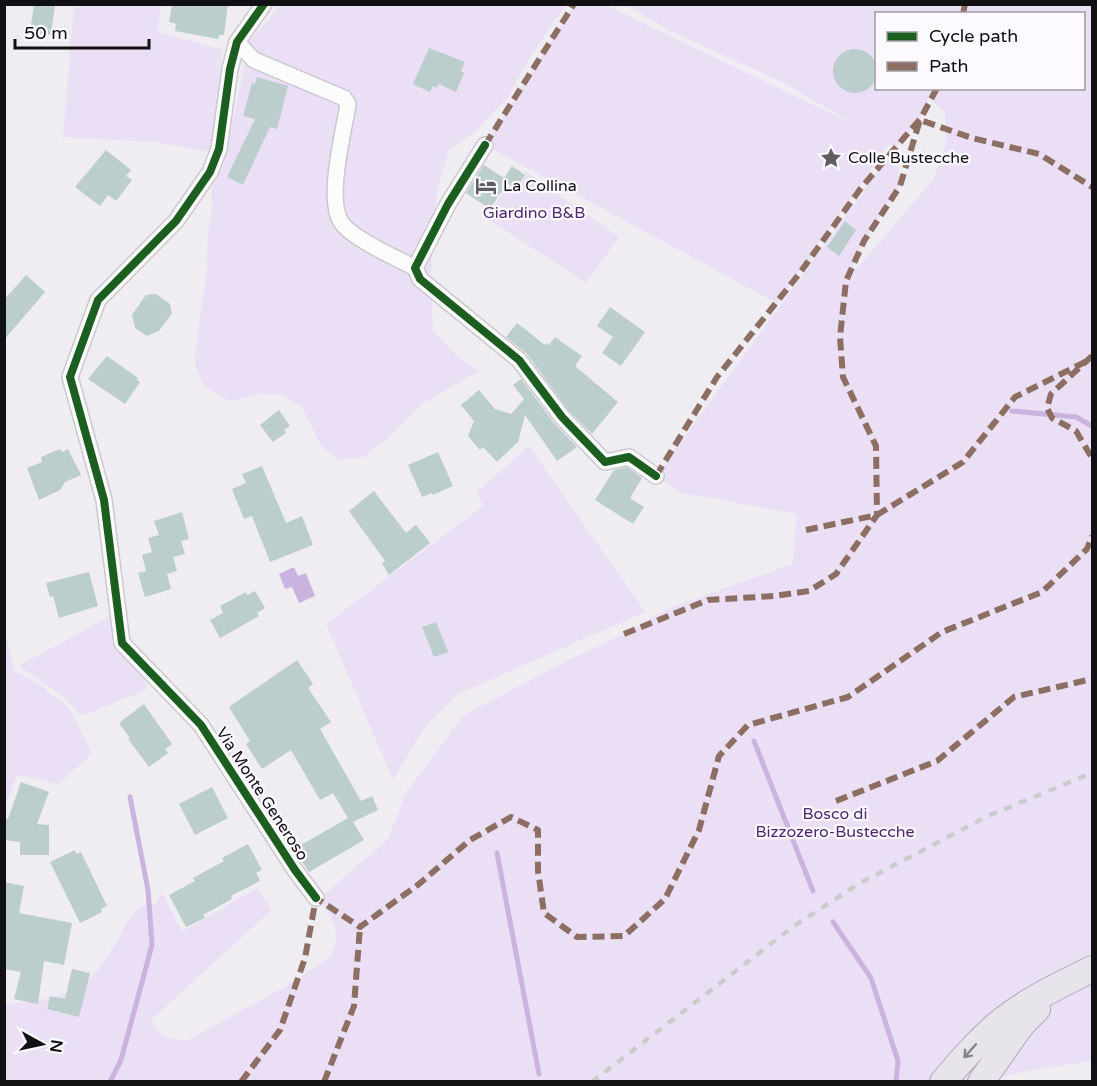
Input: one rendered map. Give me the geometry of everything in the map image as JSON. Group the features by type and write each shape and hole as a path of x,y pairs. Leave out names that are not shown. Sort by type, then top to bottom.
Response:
{"highway":[{"path":"943,1082 998,1023 1028,1002 1092,969"},
{"path":"987,1072 1022,1024 1064,983"}],"street":[{"name":"Via Monte Generoso","path":"264,4 237,42 230,69 219,148 210,172 176,221 98,300 70,377 104,500 122,643 201,725 315,898"},
{"path":"237,42 255,60 344,98 348,104 334,194 336,212 342,224 355,236 416,268 420,279 519,360 562,417 604,462 629,457 656,476"},
{"path":"416,268 448,204 485,145"}],"green space":[{"path":"74,5 161,5 158,32 223,50 211,152 155,142 63,137"},
{"path":"281,5 565,5 527,62 507,99 474,133 449,149 437,195 432,245 433,331 457,356 479,371 423,403 386,440 364,457 339,460 321,446 302,407 283,396 262,393 231,401 204,386 195,366 207,272 208,234 212,213 211,190 224,164 250,40"},
{"name":"Bosco di Bizzozero-Bustecche","path":"574,5 606,5 861,128 782,82 668,30 627,5 1092,5 1092,1061 1022,1072 987,1082 5,1082 5,1004 57,996 85,983 108,956 135,912 141,907 156,904 162,892 182,932 257,888 272,910 151,1020 156,1030 165,1036 187,1040 268,997 322,963 332,953 336,931 319,899 388,839 406,793 463,716 566,661 624,634 669,608 793,564 796,514 679,492 656,476 896,147 889,144 777,303 485,145","holes":["929,98 945,112 946,140 942,159 932,181 848,279 864,241 900,186 896,147 920,120"]},
{"name":"Giardino B&B","path":"525,171 619,237 586,283 485,217 510,185 516,189 525,176"},
{"path":"529,446 645,612 456,695 427,724 393,780 326,624 483,506 477,492"},
{"path":"112,615 113,634 124,657 141,673 147,689 82,716 59,693 19,666"},
{"path":"4,623 14,671 36,682 69,708 92,753 59,784 17,775 5,806"}],"shaded area":[{"path":"294,567 298,576 306,573 315,596 299,603 292,587 285,589 279,574"}],"building":[{"path":"34,4 55,4 51,35 30,32"},
{"path":"172,4 228,4 224,35 219,35 218,39 175,31 176,24 169,22"},
{"path":"429,48 465,62 461,71 464,73 456,92 439,84 437,88 433,86 430,92 413,84"},
{"path":"855,49 864,50 875,61 875,81 871,87 864,92 855,93 846,92 839,87 834,80 833,71 834,62 839,55 846,50"},
{"path":"257,77 288,86 277,129 270,127 243,185 227,177 255,119 243,116 252,83 255,84"},
{"path":"106,150 131,170 126,176 132,180 116,201 108,195 100,206 75,187"},
{"path":"484,165 504,178 512,166 525,175 516,189 507,183 490,209 466,193"},
{"path":"845,221 856,230 839,256 827,247"},
{"path":"26,275 45,292 4,340 4,300"},
{"path":"156,294 170,304 172,313 159,331 147,336 135,328 132,315 146,295"},
{"path":"610,307 645,332 621,366 602,353 613,337 597,326"},
{"path":"517,323 545,345 547,343 549,345 555,337 582,356 575,366 618,402 592,434 569,411 527,354 506,337"},
{"path":"107,356 138,378 140,382 125,404 88,379"},
{"path":"521,379 554,423 577,447 557,461 525,415 518,442 497,462 483,447 480,450 468,436 474,421 461,405 479,390 495,409 511,414 524,399 513,385"},
{"path":"279,410 290,426 284,430 286,433 273,442 260,425"},
{"path":"60,449 62,452 68,449 81,475 65,482 60,490 39,500 27,468 42,462 41,457"},
{"path":"438,452 453,486 422,497 408,465"},
{"path":"262,466 286,523 302,516 313,545 270,562 252,516 244,519 232,489 246,483 242,474"},
{"path":"627,467 642,478 630,498 644,507 633,524 595,500 614,470"},
{"path":"374,491 406,533 416,525 430,543 389,575 382,563 385,561 349,511"},
{"path":"182,512 189,539 181,541 185,554 173,557 177,571 167,574 171,589 145,597 138,573 146,571 142,555 152,552 148,538 159,535 154,521"},
{"path":"89,572 98,606 59,618 53,596 50,597 46,583"},
{"path":"255,591 265,608 257,613 259,616 220,638 210,620 223,613 220,606 246,592 247,595"},
{"path":"436,622 448,652 434,657 422,627"},
{"path":"297,660 313,684 308,688 331,722 320,729 361,801 372,796 378,810 353,822 364,840 309,872 294,849 348,818 333,793 320,800 291,750 262,769 246,744 250,741 229,707"},
{"path":"144,704 172,744 165,749 168,753 149,767 119,723"},
{"path":"21,782 49,792 37,824 49,825 49,855 20,855 20,842 4,840 4,819 8,819"},
{"path":"212,787 228,818 195,835 179,804"},
{"path":"248,844 262,870 256,873 260,881 231,896 232,899 203,915 205,918 186,927 169,895 195,881 193,878 224,861 222,858"},
{"path":"75,850 76,854 81,852 107,906 101,909 102,912 80,923 50,862"},
{"path":"4,882 24,886 19,913 72,923 64,965 44,961 38,1004 14,999 21,972 4,969"},
{"path":"72,969 90,973 79,1017 47,1009 50,996 65,999"}],"waterway":[{"path":"1012,411 1076,417 1092,426"},
{"path":"754,741 813,891"},
{"path":"110,1082 121,1060 152,945 148,890 130,797"},
{"path":"497,853 539,1074"},
{"path":"833,922 871,978 898,1061 896,1082"}],"railway":[{"path":"592,1082 794,926 860,883 988,816 1092,773"}],"marked path":[{"path":"485,145 574,4"},
{"path":"963,12 965,4"},
{"path":"656,476 717,377 799,274 861,188 921,118 936,90"},
{"path":"624,634 708,600 774,596 809,591 836,574 877,515 876,446 843,377 840,337 846,281 864,241 900,186 920,120 972,138 1039,154 1092,187"},
{"path":"1092,356 1051,394 1047,408 1052,418 1076,431 1092,458"},
{"path":"806,530 877,515 963,462 1015,397 1085,362"},
{"path":"241,1082 280,1030 305,958 316,898 360,927 419,884 470,840 511,817 538,830 538,871 544,913 577,937 624,936 665,899 699,830 719,756 748,725 848,697 942,632 1042,592 1087,549 1092,536"},
{"path":"836,801 937,761 1014,697 1092,679"},
{"path":"324,1082 354,1006 360,927"}],"cycle path":[{"path":"264,4 237,42 230,69 219,149 210,172 176,221 98,300 70,377 104,500 122,643 201,725 295,870 316,898"},
{"path":"485,145 448,204 415,268 420,279 519,360 562,417 605,462 629,457 656,476"}],"place":[{"name":"Colle Bustecche","path":"831,158"},
{"name":"La Collina","path":"486,186"}]}
